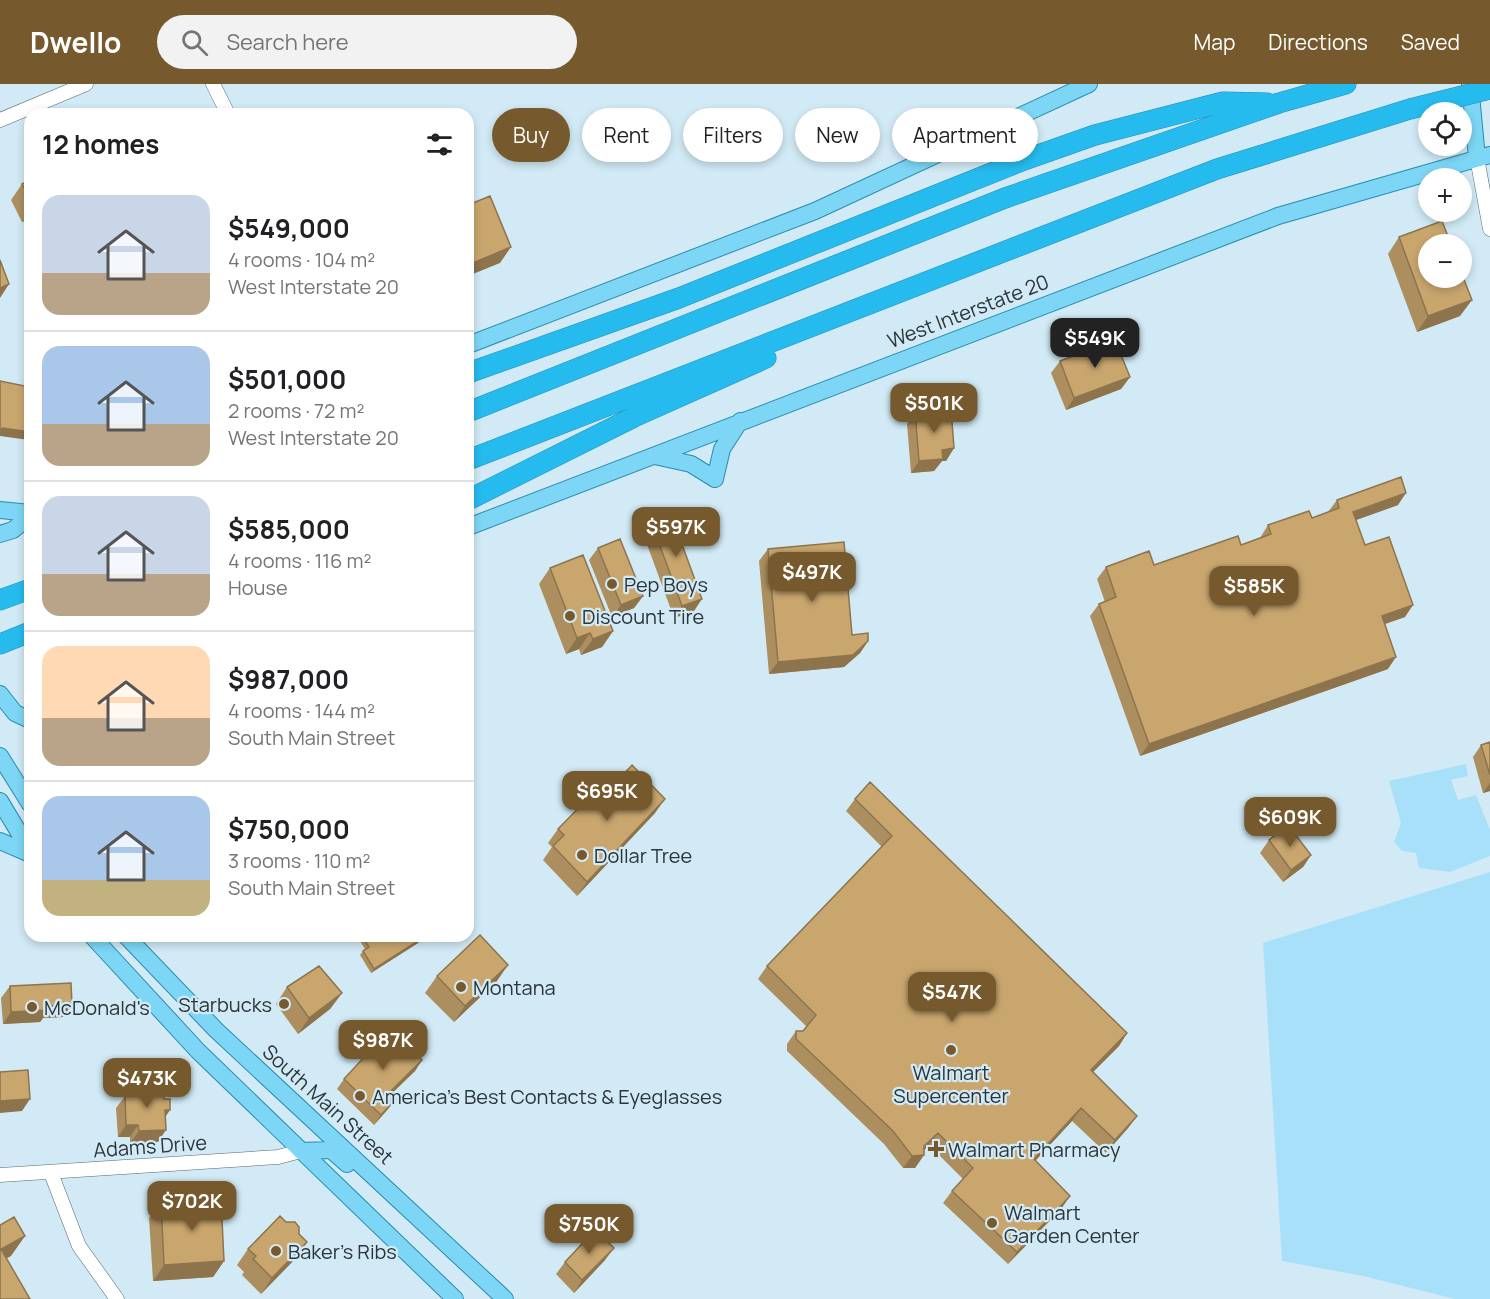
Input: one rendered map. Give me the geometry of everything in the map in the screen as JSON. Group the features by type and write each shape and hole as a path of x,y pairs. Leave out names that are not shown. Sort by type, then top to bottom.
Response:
{"highway":[{"path":"474,410 1005,198 1279,104 1346,84"},
{"path":"474,458 1217,169 1410,109 1490,89"},
{"path":"474,371 679,298 1024,160 1095,135 1223,102 1279,104"},
{"path":"474,497 705,384 809,341 833,318"},
{"path":"0,600 24,591"},
{"path":"0,644 24,634"}],"main road":[{"path":"474,343 814,211 1089,84"},
{"path":"1470,84 1484,156"},
{"name":"West Interstate 20","path":"474,525 1278,216 1484,156"},
{"path":"651,456 672,458 692,464 716,479 722,449 740,421"},
{"path":"0,510 24,514"},
{"path":"0,534 13,530 24,520"},
{"path":"1,696 15,712 24,717"},
{"path":"0,756 23,782 0,792"},
{"path":"0,801 24,843"},
{"path":"0,841 24,851"},
{"path":"97,942 196,1050 455,1299"},
{"name":"South Main Street","path":"132,942 208,1022 505,1299"},
{"path":"301,1151 331,1150 414,1224 475,1269"}],"street":[{"path":"29,108 86,84"},
{"path":"213,84 225,108"},
{"path":"0,120 24,110"},
{"path":"1484,156 1490,229"},
{"name":"Adams Drive","path":"0,1175 278,1157 301,1151"},
{"path":"51,1173 79,1246 117,1299"}],"shaded area":[{"path":"1466,764 1468,776 1451,780 1458,800 1476,795 1490,830 1490,856 1450,872 1419,868 1416,853 1402,851 1394,842 1401,823 1389,781"},
{"path":"1490,872 1490,1299 1455,1299 1363,1276 1282,1261 1263,943"}],"building":[{"path":"490,196 511,247 474,262 474,203"},
{"path":"1442,222 1447,234 1418,234 1418,288 1467,288 1472,300 1428,316 1399,237"},
{"path":"0,260 9,284 0,288"},
{"path":"1115,340 1130,377 1074,398 1060,361"},
{"path":"0,381 24,386 24,431 3,428 0,430"},
{"path":"951,409 954,448 942,450 943,459 919,461 915,412"},
{"path":"1401,477 1406,493 1353,512 1365,545 1389,537 1413,605 1382,616 1396,657 1149,744 1099,604 1116,597 1106,567 1149,551 1154,565 1238,536 1241,545 1271,534 1268,525 1309,511 1312,518 1339,508 1337,500"},
{"path":"669,509 702,599 682,606 649,516"},
{"path":"620,539 643,596 621,605 598,548"},
{"path":"844,542 852,635 868,633 868,641 853,655 778,662 768,549"},
{"path":"583,555 613,631 593,639 590,633 577,638 550,568"},
{"path":"1490,742 1490,775 1481,745"},
{"path":"632,765 665,799 587,882 553,846 564,835 558,829 604,782 610,789"},
{"name":"Walmart Supercenter","path":"870,782 1127,1033 1091,1070 1137,1116 1115,1140 1081,1108 1034,1159 1070,1196 1017,1252 952,1191 973,1168 938,1133 924,1146 924,1155 912,1156 893,1131 796,1039 796,1031 803,1031 816,1015 767,966 892,836 855,799"},
{"path":"1288,825 1311,855 1291,870 1269,840"},
{"name":"Montana","path":"480,935 508,965 465,1006 437,976"},
{"path":"366,942 416,942 374,969 363,951 369,947"},
{"path":"319,966 342,993 309,1018 287,987"},
{"path":"71,983 72,1005 49,1006 49,1010 11,1012 10,986"},
{"path":"391,1028 422,1060 389,1093 396,1099 381,1115 344,1079"},
{"path":"28,1070 30,1099 0,1101 0,1072"},
{"path":"162,1086 164,1099 170,1099 170,1110 165,1110 166,1130 139,1131 138,1125 126,1125 125,1096 139,1095 137,1088"},
{"path":"221,1199 224,1261 164,1265 161,1202"},
{"path":"280,1216 286,1222 295,1222 299,1227 299,1234 307,1242 272,1278 253,1259 256,1256 248,1249"},
{"path":"14,1217 25,1236 1,1249 30,1299 0,1299 0,1225"},
{"path":"595,1230 614,1248 582,1280 565,1262"}],"place":[{"name":"Pep Boys","path":"612,584"},
{"name":"Discount Tire","path":"570,616"},
{"name":"Dollar Tree","path":"582,855"},
{"name":"Montana","path":"461,987"},
{"name":"Starbucks","path":"284,1004"},
{"name":"McDonald's","path":"32,1007"},
{"name":"Walmart Supercenter","path":"951,1050"},
{"name":"America's Best Contacts & Eyeglasses","path":"360,1096"},
{"name":"Walmart Pharmacy","path":"936,1149"},
{"name":"Walmart Garden Center","path":"992,1223"},
{"name":"Baker's Ribs","path":"276,1251"}]}
